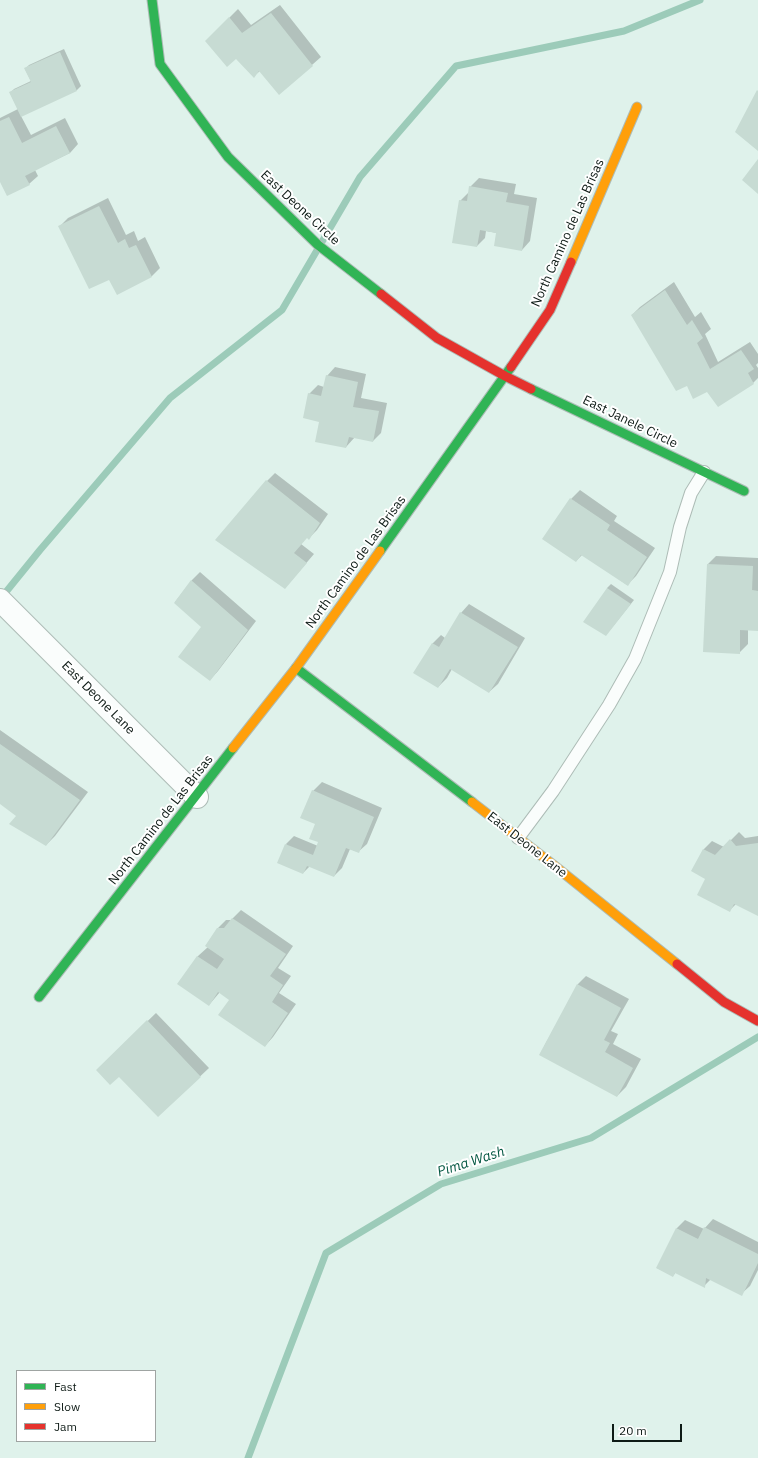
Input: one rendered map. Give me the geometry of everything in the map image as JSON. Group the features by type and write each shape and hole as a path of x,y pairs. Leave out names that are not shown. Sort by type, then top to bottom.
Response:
{"street":[{"name":"East Deone Circle","path":"152,0 160,64 228,157 324,250 437,338 505,376"},
{"name":"North Camino de Las Brisas","path":"40,998 296,668 505,376 550,310 637,107"},
{"name":"East Janele Circle","path":"505,376 744,491"},
{"name":"East Deone Lane","path":"0,600 197,797"},
{"name":"East Deone Lane","path":"296,668 518,838 724,1002 758,1021"}],"lane":[{"path":"518,838 553,792 609,705 635,659 670,572 680,527 691,493 704,472"}],"building":[{"path":"271,13 313,66 279,95 259,71 254,78 236,59 227,67 205,41 229,17 242,33"},
{"path":"60,52 77,91 21,117 9,92 31,82 24,68"},
{"path":"757,90 758,91 758,151 735,132"},
{"path":"9,117 22,143 56,126 70,153 25,176 30,185 7,196 0,182 0,121"},
{"path":"758,159 758,194 742,180"},
{"path":"469,186 508,193 506,202 529,206 522,251 494,246 496,233 480,230 477,247 452,243 459,200 467,201"},
{"path":"99,206 118,243 125,239 129,248 136,245 152,277 117,295 109,280 89,289 58,226"},
{"path":"665,290 687,325 692,320 703,338 697,343 710,369 741,350 754,369 748,373 754,384 718,407 707,392 693,399 687,386 676,391 631,315"},
{"path":"326,375 358,382 353,407 379,411 373,442 349,437 346,448 315,442 319,422 303,418 308,393 321,396"},
{"path":"266,480 320,523 309,540 307,538 294,553 307,563 285,589 215,540"},
{"path":"570,498 610,525 607,530 647,557 628,586 581,555 576,562 542,539"},
{"path":"707,564 753,566 752,590 758,591 758,631 740,630 740,654 703,652"},
{"path":"191,580 248,630 210,681 178,657 201,627 174,603"},
{"path":"607,588 631,604 606,636 583,622"},
{"path":"460,612 518,647 489,693 450,669 438,688 413,673 432,643 439,647"},
{"path":"0,744 80,800 46,846 9,824 16,816 0,804"},
{"path":"312,790 374,817 359,853 346,848 334,877 307,866 303,874 277,863 285,844 313,855 318,842 309,839 315,824 300,818"},
{"path":"730,839 736,846 758,843 758,916 734,904 730,912 697,895 705,879 691,871 703,849 715,855"},
{"path":"232,918 286,954 270,976 283,985 272,1002 288,1013 265,1047 218,1015 229,1000 218,992 209,1006 177,984 197,956 217,969 224,959 205,946 217,928 224,928"},
{"path":"577,984 621,1008 604,1040 610,1043 605,1052 633,1068 617,1097 539,1055"},
{"path":"147,1020 201,1077 158,1117 119,1077 110,1085 96,1070"},
{"path":"704,1227 758,1254 758,1263 742,1296 706,1278 705,1288 675,1273 673,1277 656,1268 676,1228 698,1239"}],"waterway":[{"path":"1,598 170,398 282,310 360,177 456,66 624,31 700,0"},
{"name":"Pima Wash","path":"248,1458 326,1253 441,1184 591,1138 758,1037"}],"traffic: fast":[{"path":"152,0 160,64 228,157 318,245 381,294"},
{"path":"380,551 511,367"},
{"path":"531,389 744,491"},
{"path":"296,668 472,802"},
{"path":"39,997 233,748"}],"traffic: slow":[{"path":"571,262 637,107"},
{"path":"233,748 296,668 380,551"},
{"path":"472,802 677,964"}],"traffic: jam":[{"path":"511,367 550,310 571,262"},
{"path":"381,294 437,338 531,389"},
{"path":"677,964 724,1002 758,1021"}]}
